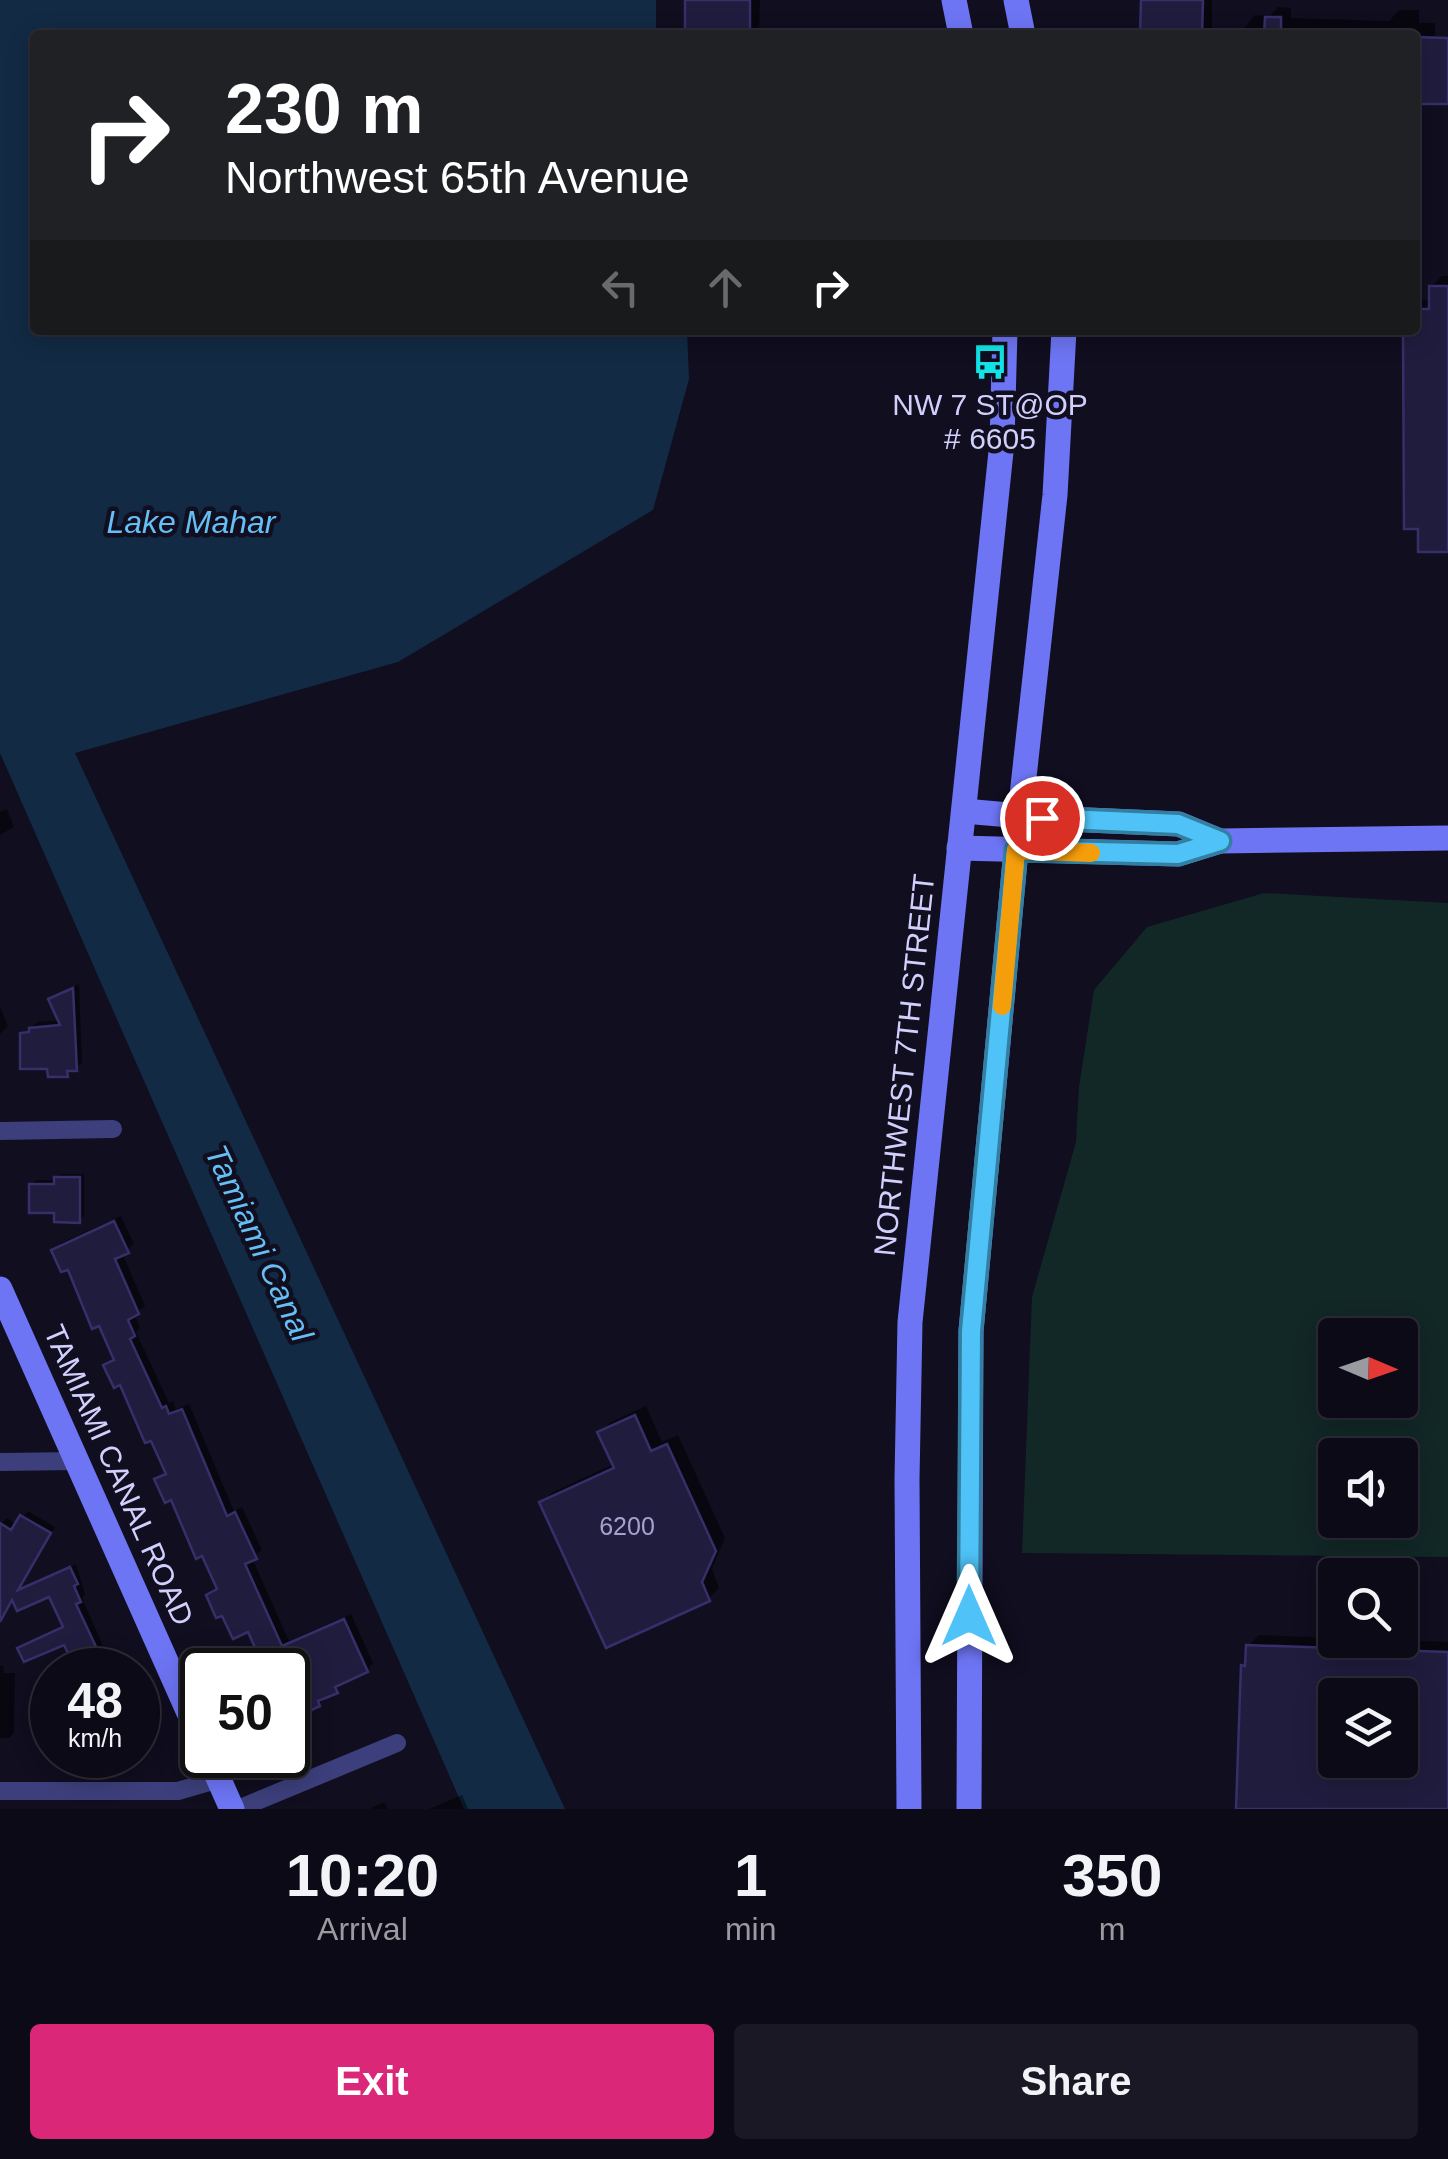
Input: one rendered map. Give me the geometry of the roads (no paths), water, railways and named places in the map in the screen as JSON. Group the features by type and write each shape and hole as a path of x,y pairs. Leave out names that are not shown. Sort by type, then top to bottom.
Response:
{"main road":[{"path":"954,0 960,30"},
{"path":"1016,0 1022,30"},
{"name":"NORTHWEST 7TH STREET","path":"909,1809 907,1361 1002,442 1006,335"},
{"path":"969,1809 969,1376 1016,850 1055,495 1064,335"},
{"path":"964,811 1178,824 1220,841"},
{"path":"960,848 1178,854 1220,841 1448,838"},
{"name":"TAMIAMI CANAL ROAD","path":"0,1289 180,1693"},
{"path":"219,1779 235,1809"}],"street":[{"path":"0,1131 112,1129"},
{"path":"0,1462 77,1461"},
{"path":"235,1809 397,1743"},
{"path":"0,1790 178,1791 219,1779"}],"water":[{"name":"Lake Mahar","path":"0,0 656,0 656,30 30,30 30,335 687,335 689,379 653,510 398,662 75,753 565,1809 464,1809 0,753"}],"place":[{"name":"NW 7 ST@OP # 6605","path":"990,362"}],"water label":[{"name":"Tamiami Canal","path":"259,1243"}]}
